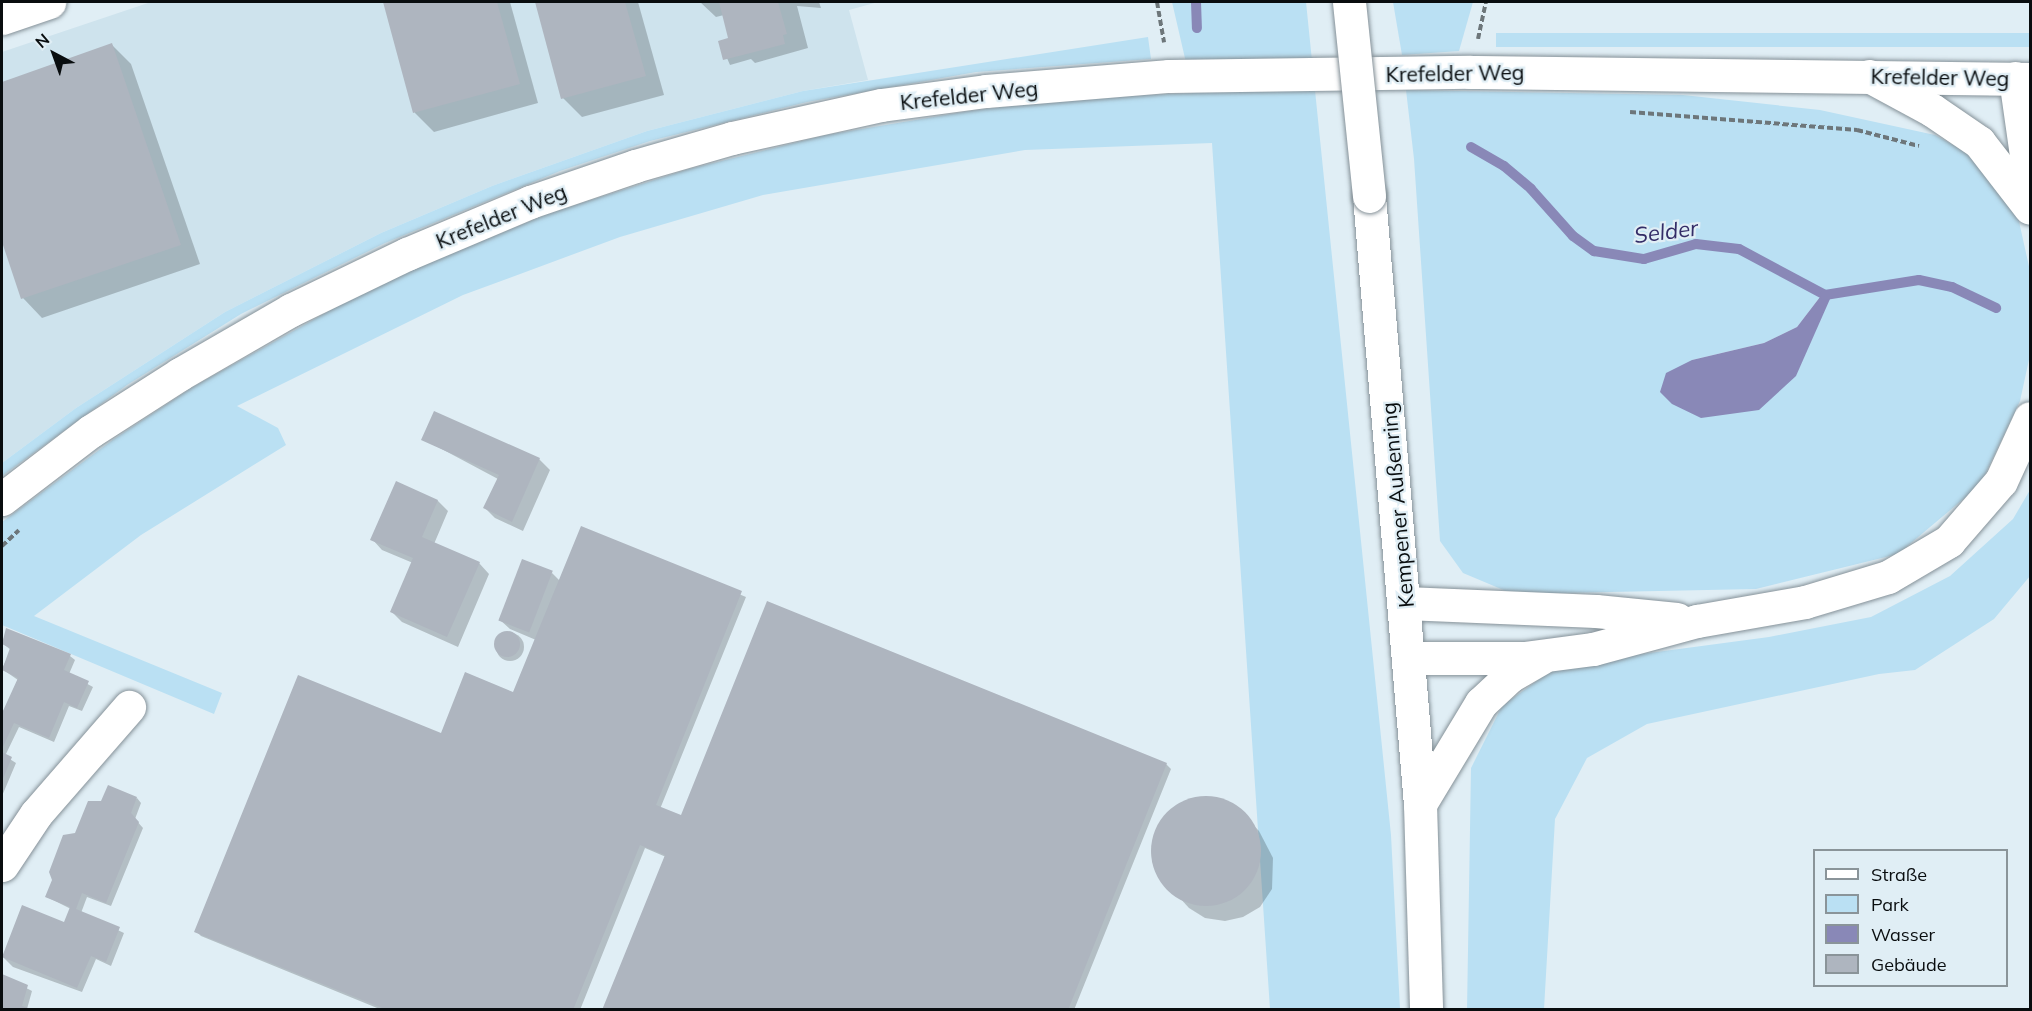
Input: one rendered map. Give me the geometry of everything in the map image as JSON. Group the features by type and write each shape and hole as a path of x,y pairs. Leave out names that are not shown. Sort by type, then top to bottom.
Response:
{"main road":[{"path":"2,18 49,2"},
{"name":"Kempener Außenring","path":"1349,2 1406,603 1420,804 1426,1010"},
{"name":"Krefelder Weg","path":"2,499 91,431 291,310 407,254 530,202 732,138 881,105 986,91 1169,76 1470,72 2023,78"},
{"path":"1869,76 1932,110 1979,142 2031,208"},
{"path":"2023,78 2031,184"},
{"path":"1409,658 1460,660 1546,655 1593,649 1697,621 1804,602 1888,577 1949,541 2001,481 2031,418"},
{"path":"1406,603 1596,611 1697,621"},
{"path":"1420,804 1481,703 1510,676 1546,655"},
{"path":"2,865 36,814 129,707"}],"path":[{"path":"1157,2 1169,76"},
{"path":"1623,111 1857,130 1907,140 1926,149"},
{"path":"2,546 27,524"}],"shaded area":[{"path":"151,2 878,2 849,10 868,80 803,91 647,131 492,186 381,233 225,312 76,408 2,463 2,52"}],"green space":[{"path":"1172,2 1306,2 1391,835 1400,1009 1270,1009 1212,143 1025,150 763,195 620,237 463,295 237,406 278,428 286,445 141,535 34,616 222,693 214,714 2,625 2,522 114,439 193,387 347,301 414,269 550,213 689,169 826,135 969,111 1081,98 1193,93"},
{"path":"1393,2 1473,2 1459,51 1402,55"},
{"path":"1496,33 2030,33 2030,47 1496,47"},
{"path":"1148,37 1151,59 976,72 807,102 650,141 560,171 385,243 241,314 127,385 2,476 2,463 76,408 225,312 381,233 492,186 647,131 803,91"},
{"path":"1406,90 1683,95 1820,110 1935,135 1982,161 2016,208 2030,271 2030,355 2020,401 1980,485 1898,554 1756,589 1513,594 1463,573 1440,541 1414,159","holes":["1820,297 1829,300 1796,375 1692,360 1764,343 1797,327"]},
{"path":"2030,490 2030,576 1994,619 1915,670 1879,674 1647,724 1587,758 1555,819 1544,1009 1467,1010 1471,768 1502,706 1559,665 1769,637 1871,617 1950,576 2013,519"}],"water":[{"path":"1820,297 1830,299 1796,376 1759,410 1701,418 1672,404 1660,392 1666,373 1692,360 1764,343 1797,327"}],"building":[{"path":"383,2 497,2 520,84 413,113"},
{"path":"535,2 625,2 646,76 561,99"},
{"path":"719,2 778,2 787,34 783,35 785,44 723,60 718,41 728,38"},
{"path":"112,43 181,245 21,299 2,242 2,82"},
{"path":"434,411 540,458 512,522 483,508 499,475 421,440"},
{"path":"396,481 438,500 422,537 480,562 447,637 390,612 413,558 370,540"},
{"path":"581,526 742,591 656,805 681,815 767,601 1167,763 1068,1010 602,1010 665,855 640,845 573,1010 387,1010 194,932 298,675 441,733 465,672 513,692"},
{"path":"522,559 553,571 529,632 498,621"},
{"path":"6,628 71,654 64,670 89,681 77,708 64,702 49,738 14,723 2,749 2,713 18,678 2,670 10,648 2,644"},
{"path":"507,631 516,635 520,644 516,653 507,657 498,653 494,644 498,635"},
{"path":"2,752 12,757 2,781"},
{"path":"108,785 137,797 131,813 139,822 106,903 82,893 76,909 120,927 106,962 91,956 77,988 2,957 22,905 64,922 70,907 45,897 52,880 49,872 63,835 75,833 88,801 101,801"},
{"path":"1206,796 1227,800 1245,812 1257,830 1261,851 1257,872 1245,890 1227,902 1206,906 1185,902 1167,890 1155,872 1151,851 1155,830 1167,812 1185,800"},
{"path":"2,974 28,985 22,1006 33,1010 2,1010"}],"waterway":[{"name":"Selder","path":"1196,2 1197,28"},
{"name":"Selder","path":"1471,147 1504,166 1531,189 1573,236 1594,251 1644,259 1696,244 1739,249 1825,295 1919,280 1952,287 1996,308"}]}
